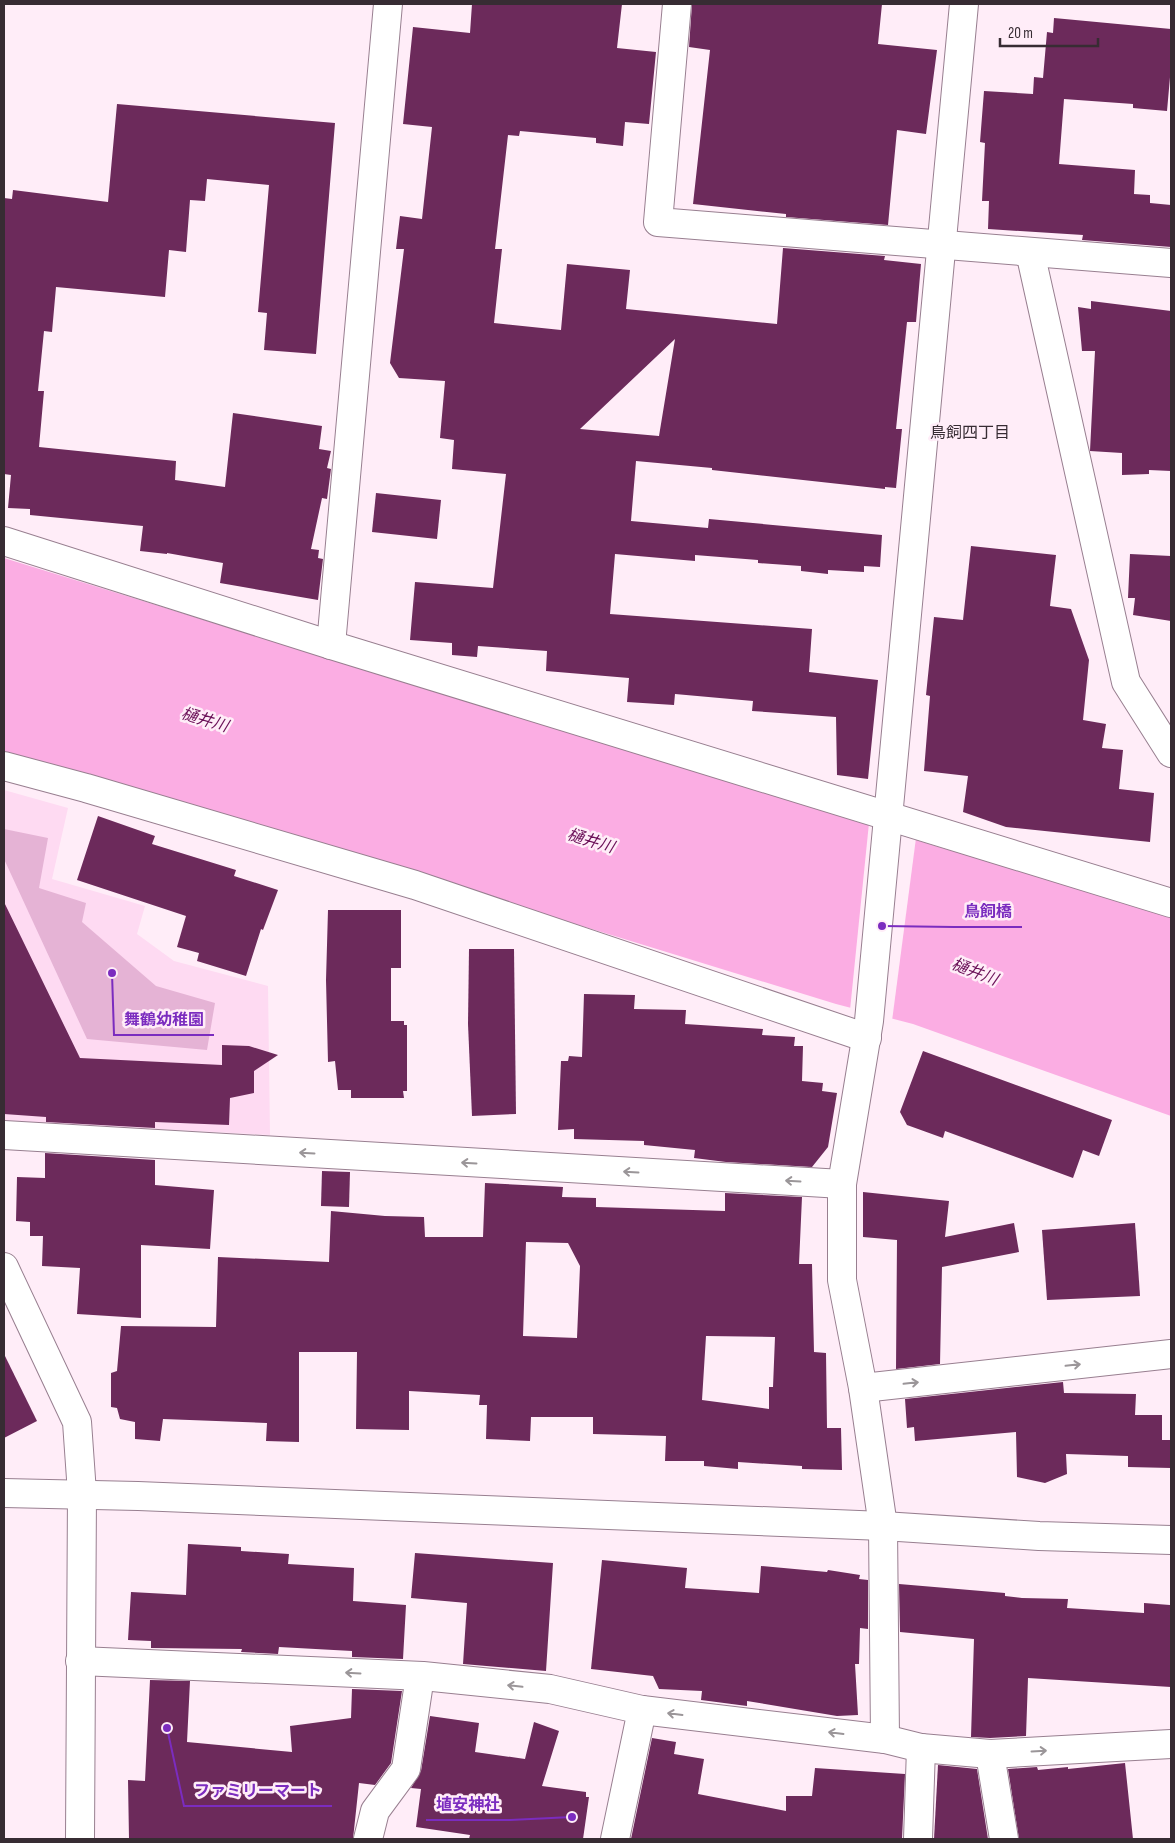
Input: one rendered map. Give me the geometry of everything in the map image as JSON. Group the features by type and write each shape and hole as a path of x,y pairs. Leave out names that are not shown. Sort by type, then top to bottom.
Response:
{"street":[{"path":"331,645 388,4"},
{"path":"677,4 658,222 1171,264"},
{"path":"885,1739 883,1526 862,1388 842,1280 842,1184 868,1030 964,4"},
{"path":"1030,252 1126,682 1171,753"},
{"path":"4,541 888,820 1171,903"},
{"path":"4,766 86,788 415,885 868,1030"},
{"path":"4,1136 842,1184"},
{"path":"4,1267 77,1422 82,1494 80,1839"},
{"path":"862,1388 1171,1354"},
{"path":"4,1493 82,1494 883,1526 1039,1536 1171,1540"},
{"path":"80,1661 420,1676 550,1689 642,1710 885,1739 921,1748 990,1754 1171,1744"},
{"path":"368,1839 375,1811 406,1769 420,1676"},
{"path":"615,1839 642,1710"},
{"path":"918,1839 921,1748"},
{"path":"990,1754 1004,1839"}],"shaded area":[{"path":"4,790 68,808 52,879 145,906 137,934 174,961 268,986 270,1135 4,1121"},
{"path":"4,829 48,838 39,888 86,903 82,922 156,986 215,1003 207,1050 87,1039 4,859"}],"water":[{"name":"樋井川","path":"4,558 942,848 1171,913 1171,1116 913,1024 836,1004 149,793 4,751"}],"pier":[{"path":"869,823 916,838 892,1021 850,1010"}],"building":[{"path":"472,4 622,4 617,48 656,52 649,124 625,122 623,146 596,143 596,138 520,131 519,136 508,135 495,249 502,249 494,323 561,330 567,264 630,270 626,309 777,324 783,248 885,256 884,260 921,264 916,322 907,322 896,429 902,429 896,488 885,487 885,489 712,470 712,468 636,461 631,521 708,528 709,519 882,535 880,567 864,566 864,572 828,570 828,574 801,571 801,566 758,563 758,560 695,555 695,561 615,554 610,614 812,629 809,672 878,680 868,779 837,775 836,717 752,711 753,701 675,694 674,705 627,702 629,678 546,671 547,651 478,646 477,657 452,655 452,643 410,640 415,582 493,588 506,474 452,469 454,440 440,438 445,381 399,378 390,363 404,249 396,249 400,216 422,219 432,127 403,124 413,27 470,33","holes":["675,339 659,436 580,429"]},
{"path":"692,4 882,4 878,44 937,50 926,134 897,130 888,225 786,217 786,214 693,204 710,50 689,47"},
{"path":"1054,18 1171,29 1171,66 1167,111 1133,108 1133,104 1064,99 1059,164 1135,170 1134,194 1150,195 1150,203 1171,205 1171,247 1082,240 1083,235 988,229 989,201 982,201 985,143 980,142 984,91 1033,94 1034,77 1043,78 1047,32 1053,33"},
{"path":"117,104 335,123 316,354 264,350 267,313 258,312 269,185 207,179 205,201 190,200 186,252 169,250 165,297 56,287 52,332 44,331 38,391 44,391 39,447 176,461 175,480 225,487 233,413 322,426 319,449 331,451 327,468 331,469 327,499 322,498 311,549 319,550 318,558 323,559 318,600 220,583 223,563 167,553 140,551 143,526 30,515 30,509 8,508 11,475 4,474 4,198 12,199 13,190 108,202"},
{"path":"1091,301 1171,311 1171,471 1149,470 1149,474 1122,475 1122,453 1090,451 1095,351 1082,351 1078,307 1091,309"},
{"path":"376,493 441,500 437,539 372,532"},
{"path":"971,546 1056,555 1050,606 1071,609 1089,660 1083,720 1106,724 1102,748 1123,750 1119,789 1154,793 1150,842 1006,827 963,812 968,776 924,771 930,696 926,695 934,617 963,620"},
{"path":"1130,554 1171,556 1171,621 1133,615 1135,598 1128,598"},
{"path":"98,816 155,836 152,844 236,870 234,876 278,890 263,930 261,929 246,976 197,961 199,953 177,947 186,916 77,880"},
{"path":"4,902 80,1058 222,1065 222,1045 249,1046 278,1055 254,1071 254,1093 230,1098 229,1125 155,1122 155,1128 46,1122 46,1117 4,1114"},
{"path":"328,910 401,910 401,968 391,968 391,1021 404,1021 404,1025 407,1025 407,1091 403,1091 404,1098 351,1098 351,1090 338,1090 335,1061 328,1062 326,980"},
{"path":"469,949 514,949 516,1114 472,1116 468,1024"},
{"path":"584,994 635,995 634,1009 686,1010 685,1024 763,1029 762,1035 795,1037 794,1046 803,1046 802,1081 823,1083 822,1091 837,1093 828,1147 812,1167 726,1162 694,1158 695,1150 644,1145 644,1141 574,1139 574,1129 558,1130 561,1061 568,1061 569,1056 582,1057"},
{"path":"923,1051 1112,1120 1099,1156 1083,1150 1073,1178 945,1131 943,1138 907,1125 900,1112"},
{"path":"45,1153 155,1160 155,1185 214,1190 210,1249 141,1245 141,1318 77,1314 80,1268 42,1266 43,1236 30,1236 30,1222 16,1221 17,1177 45,1178"},
{"path":"322,1171 350,1172 349,1207 321,1206"},
{"path":"485,1183 563,1187 562,1197 596,1198 596,1207 725,1211 725,1193 802,1197 799,1264 812,1264 814,1352 826,1353 827,1428 841,1428 842,1470 802,1469 802,1466 738,1462 738,1469 704,1466 704,1461 665,1461 666,1436 593,1434 593,1417 531,1417 530,1441 486,1439 487,1405 479,1405 480,1395 409,1391 409,1430 356,1429 357,1352 299,1352 299,1442 266,1441 267,1423 163,1419 160,1441 135,1439 135,1422 120,1419 117,1408 111,1407 111,1373 117,1371 121,1326 216,1327 218,1257 329,1262 331,1211 385,1216 424,1217 425,1237 483,1237","holes":["526,1242 568,1243 580,1266 577,1338 523,1336","706,1336 775,1337 773,1387 769,1387 769,1409 702,1400"]},
{"path":"863,1192 949,1201 945,1237 1014,1223 1019,1252 942,1267 940,1364 896,1369 897,1240 863,1237"},
{"path":"1135,1223 1140,1296 1047,1300 1042,1230"},
{"path":"4,1354 37,1421 4,1438"},
{"path":"1063,1382 1064,1393 1136,1394 1135,1415 1162,1415 1162,1440 1171,1440 1171,1468 1128,1467 1128,1456 1066,1454 1067,1474 1045,1483 1017,1477 1016,1432 915,1441 914,1427 907,1428 905,1399"},
{"path":"188,1544 241,1547 241,1551 289,1554 288,1564 354,1568 353,1601 406,1605 403,1659 352,1657 352,1651 279,1647 278,1654 241,1652 242,1649 151,1648 151,1641 128,1640 131,1592 186,1595"},
{"path":"415,1553 553,1563 546,1671 463,1664 467,1603 411,1598"},
{"path":"602,1560 687,1568 685,1588 759,1593 761,1566 827,1572 828,1570 860,1575 859,1579 868,1580 868,1629 860,1628 859,1664 855,1664 858,1715 837,1716 747,1701 747,1706 701,1700 702,1691 659,1689 653,1676 591,1669"},
{"path":"899,1584 1005,1593 1005,1596 1022,1598 1068,1599 1067,1608 1144,1613 1144,1603 1170,1605 1171,1687 1028,1678 1026,1736 971,1737 974,1639 900,1632"},
{"path":"150,1680 190,1681 187,1742 292,1752 290,1726 351,1718 352,1689 402,1691 391,1763 375,1785 359,1783 353,1839 129,1839 128,1780 145,1781"},
{"path":"430,1716 479,1723 475,1752 525,1759 534,1722 559,1731 542,1786 586,1792 586,1797 589,1797 583,1839 469,1839 470,1835 416,1827 421,1789 411,1788 421,1771"},
{"path":"652,1738 676,1742 674,1754 704,1759 698,1794 786,1811 786,1796 812,1796 815,1768 905,1774 902,1839 631,1839"},
{"path":"1125,1763 1133,1839 1019,1839 1008,1769 1037,1767 1038,1770 1068,1767 1068,1769"},
{"path":"938,1765 977,1769 988,1839 934,1839"}],"place":[{"name":"鳥飼橋","path":"882,926"},
{"name":"舞鶴幼稚園","path":"112,973"},
{"name":"ファミリーマート","path":"167,1728"},
{"name":"埴安神社","path":"572,1817"}],"district":[{"name":"鳥飼四丁目","path":"970,432"}]}
